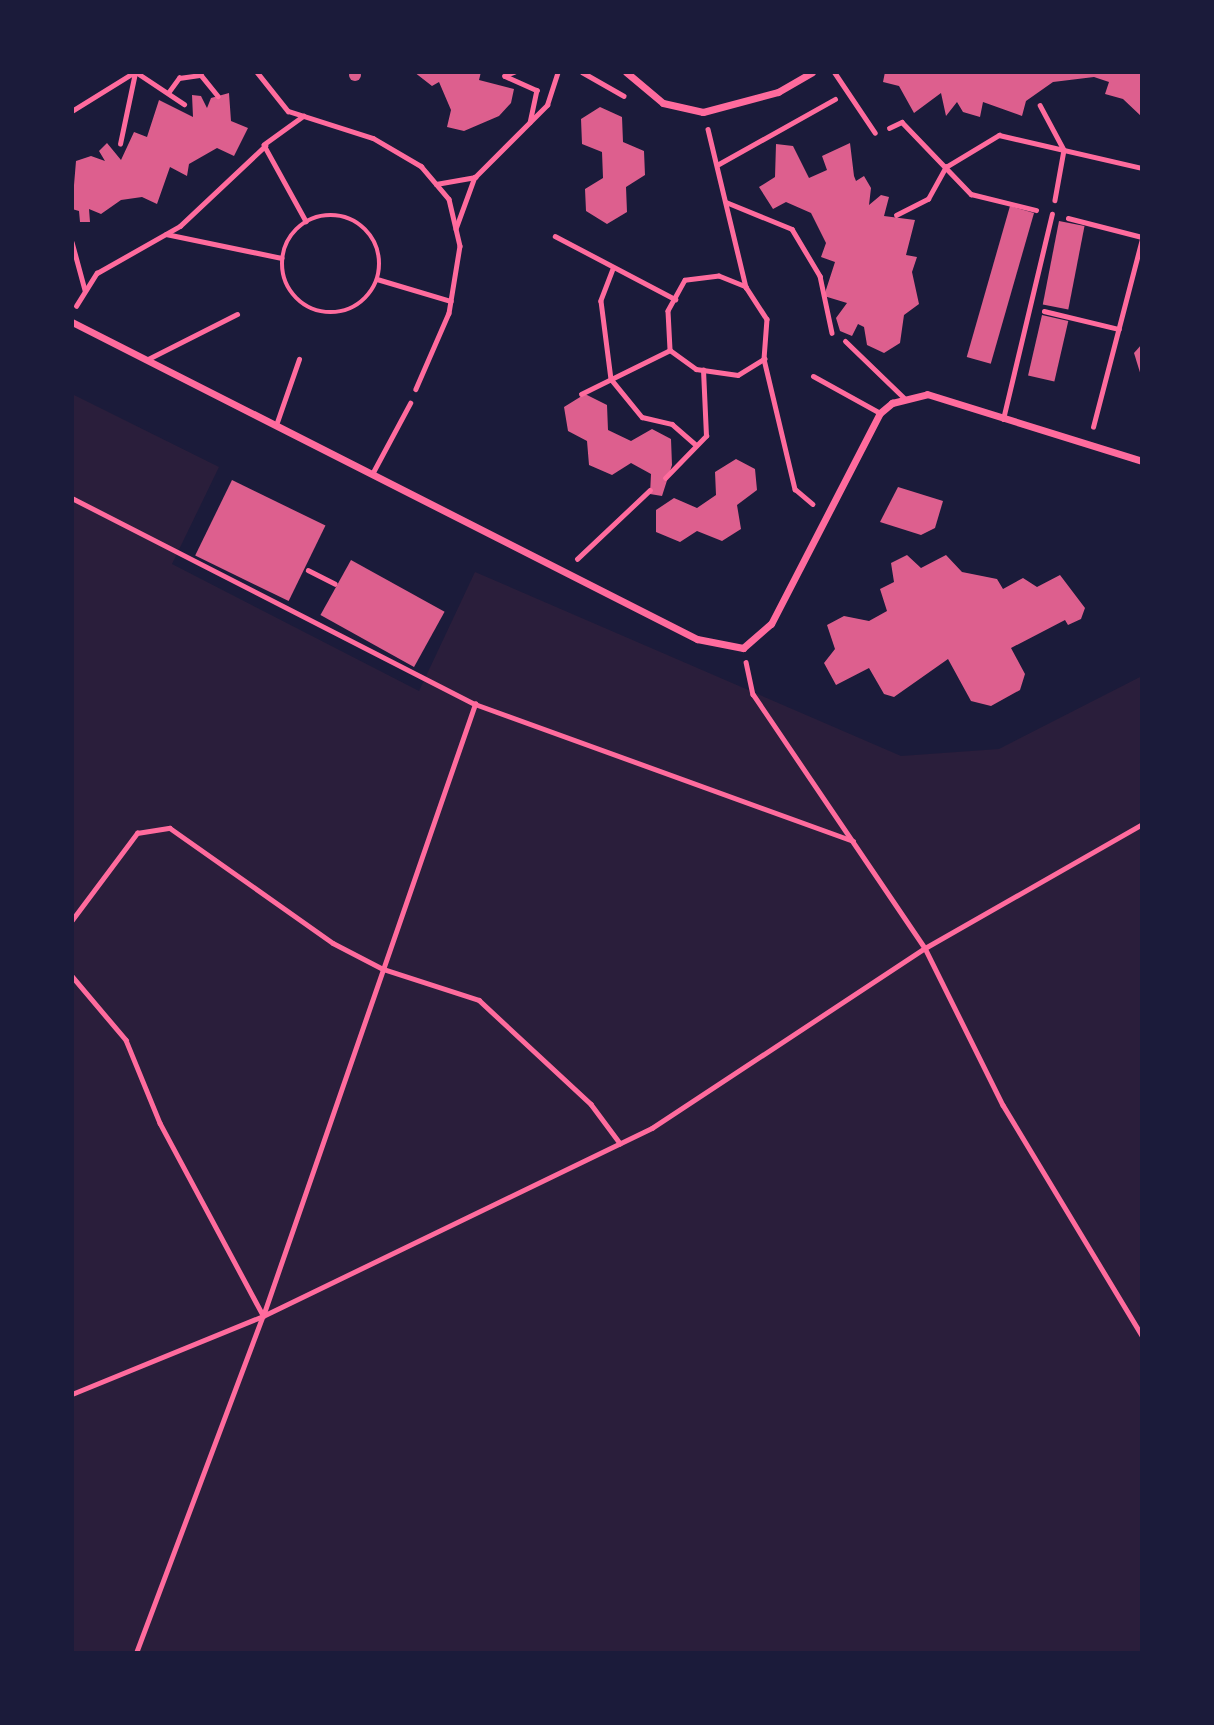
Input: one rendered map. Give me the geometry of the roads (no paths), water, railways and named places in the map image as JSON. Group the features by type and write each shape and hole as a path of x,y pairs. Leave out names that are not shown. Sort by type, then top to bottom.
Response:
{"street":[{"path":"626,72 663,103 704,111 778,92 812,72"},
{"path":"72,322 697,639 743,648 771,624 880,413 904,398 927,394 1142,461"}],"lane":[{"path":"834,72 875,133"},
{"path":"1003,419 1052,214"},
{"path":"145,360 237,314"},
{"path":"845,341 904,398"},
{"path":"276,425 299,359"},
{"path":"813,376 880,413"},
{"path":"372,474 410,402"}]}
